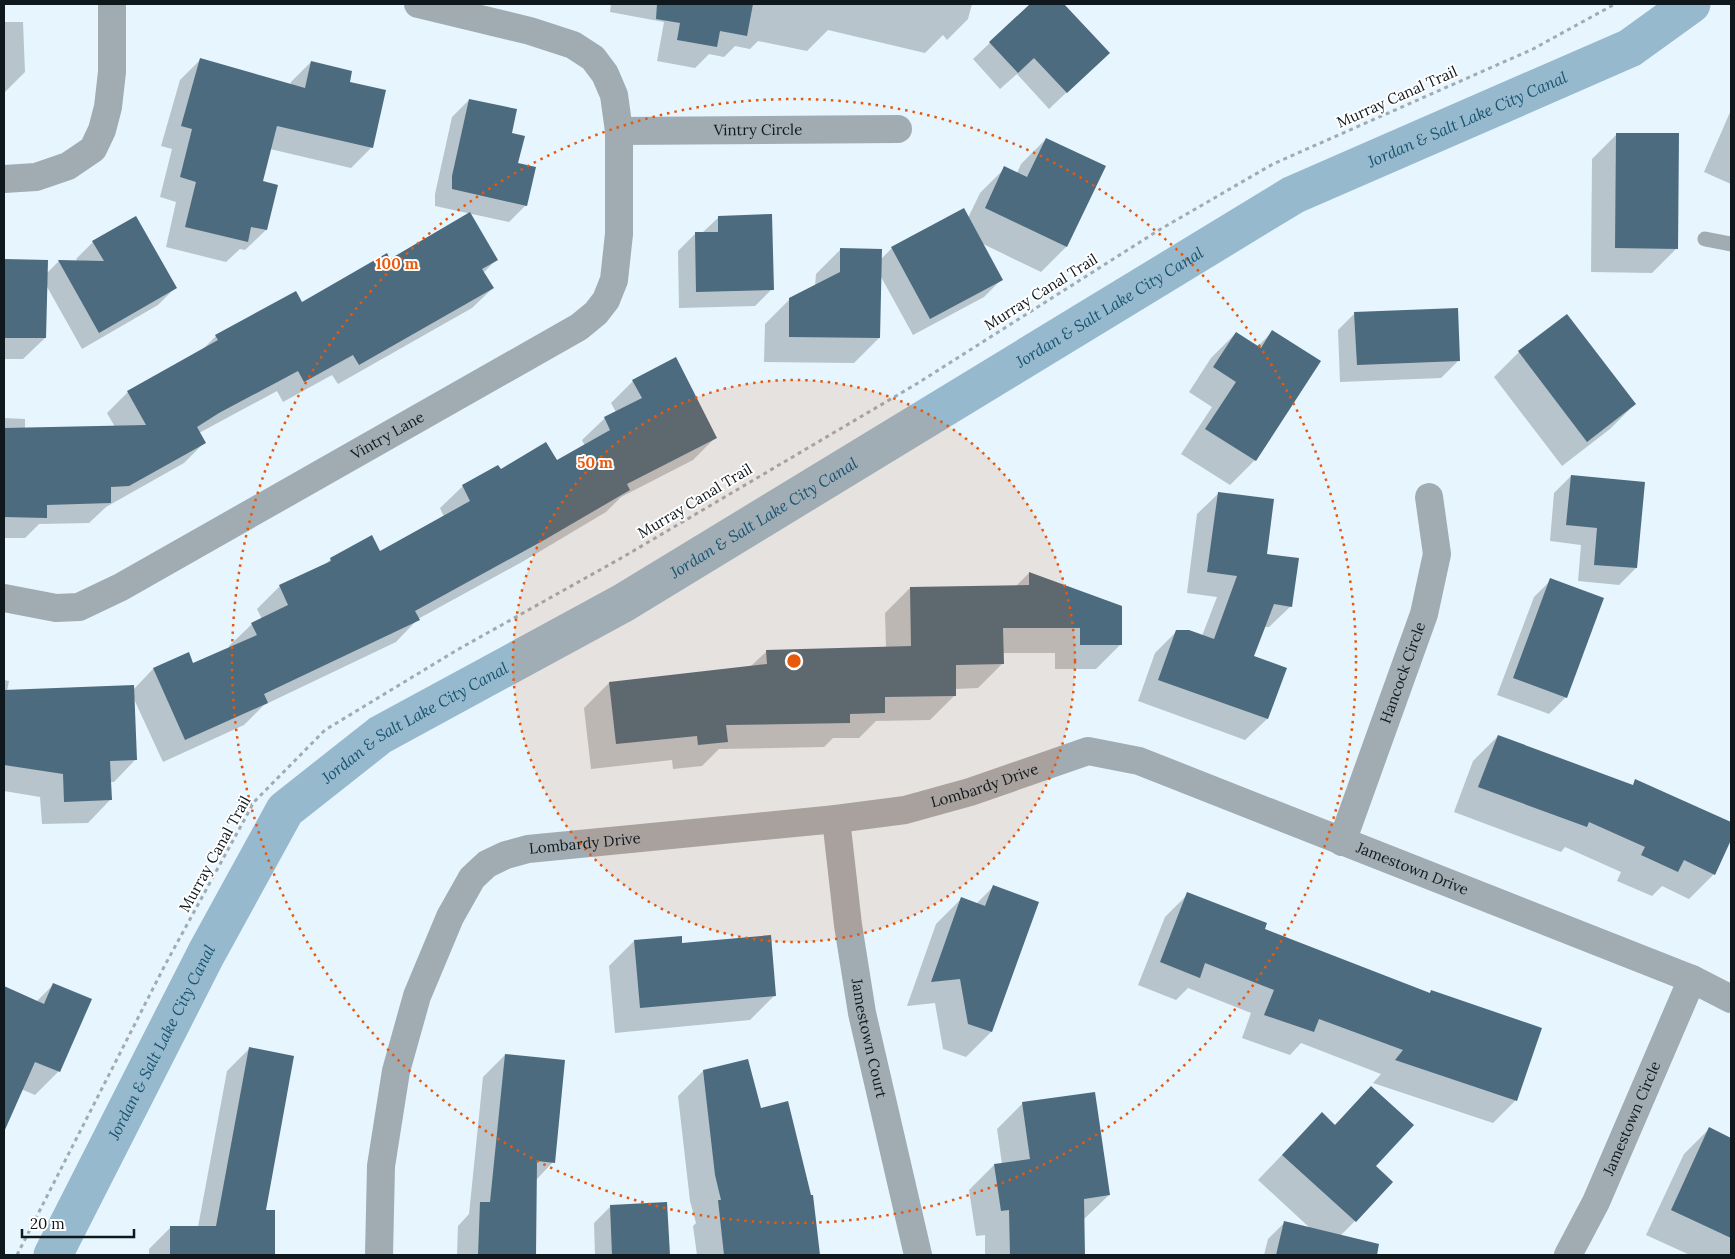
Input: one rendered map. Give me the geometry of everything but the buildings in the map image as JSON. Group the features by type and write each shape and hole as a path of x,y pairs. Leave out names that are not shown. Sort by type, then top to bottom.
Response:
{"street":[{"path":"4,179 36,177 68,166 93,149 102,130 108,107 112,72 112,4"},
{"name":"Vintry Lane","path":"4,598 56,608 78,606 121,587 579,327 596,313 606,300 614,280 619,234 619,131 614,95 605,74 593,58 573,45 530,31 418,4"},
{"name":"Vintry Circle","path":"619,131 898,129"},
{"name":"Hancock Circle","path":"1342,842 1424,614 1437,554 1429,497"},
{"name":"Jamestown Drive","path":"1088,751 1139,761 1692,980 1731,999"},
{"name":"Lombardy Drive","path":"379,1255 381,1166 396,1070 417,996 450,917 472,878 487,864 506,855 528,849 836,819 905,810 961,795 1088,751"},
{"name":"Jamestown Court","path":"836,819 848,925 862,1013 918,1255"},
{"name":"Jamestown Circle","path":"1568,1255 1596,1202 1692,980"}],"lane":[{"path":"1705,239 1731,244"}],"path":[{"name":"Murray Canal Trail","path":"17,1255 166,965 254,802 325,730 457,650 624,557 918,383 1159,230 1273,164 1533,49 1615,4"}],"waterway":[{"name":"Jordan & Salt Lake City Canal","path":"53,1255 206,954 285,810 380,735 623,603 1293,195 1630,48 1691,4"}]}
